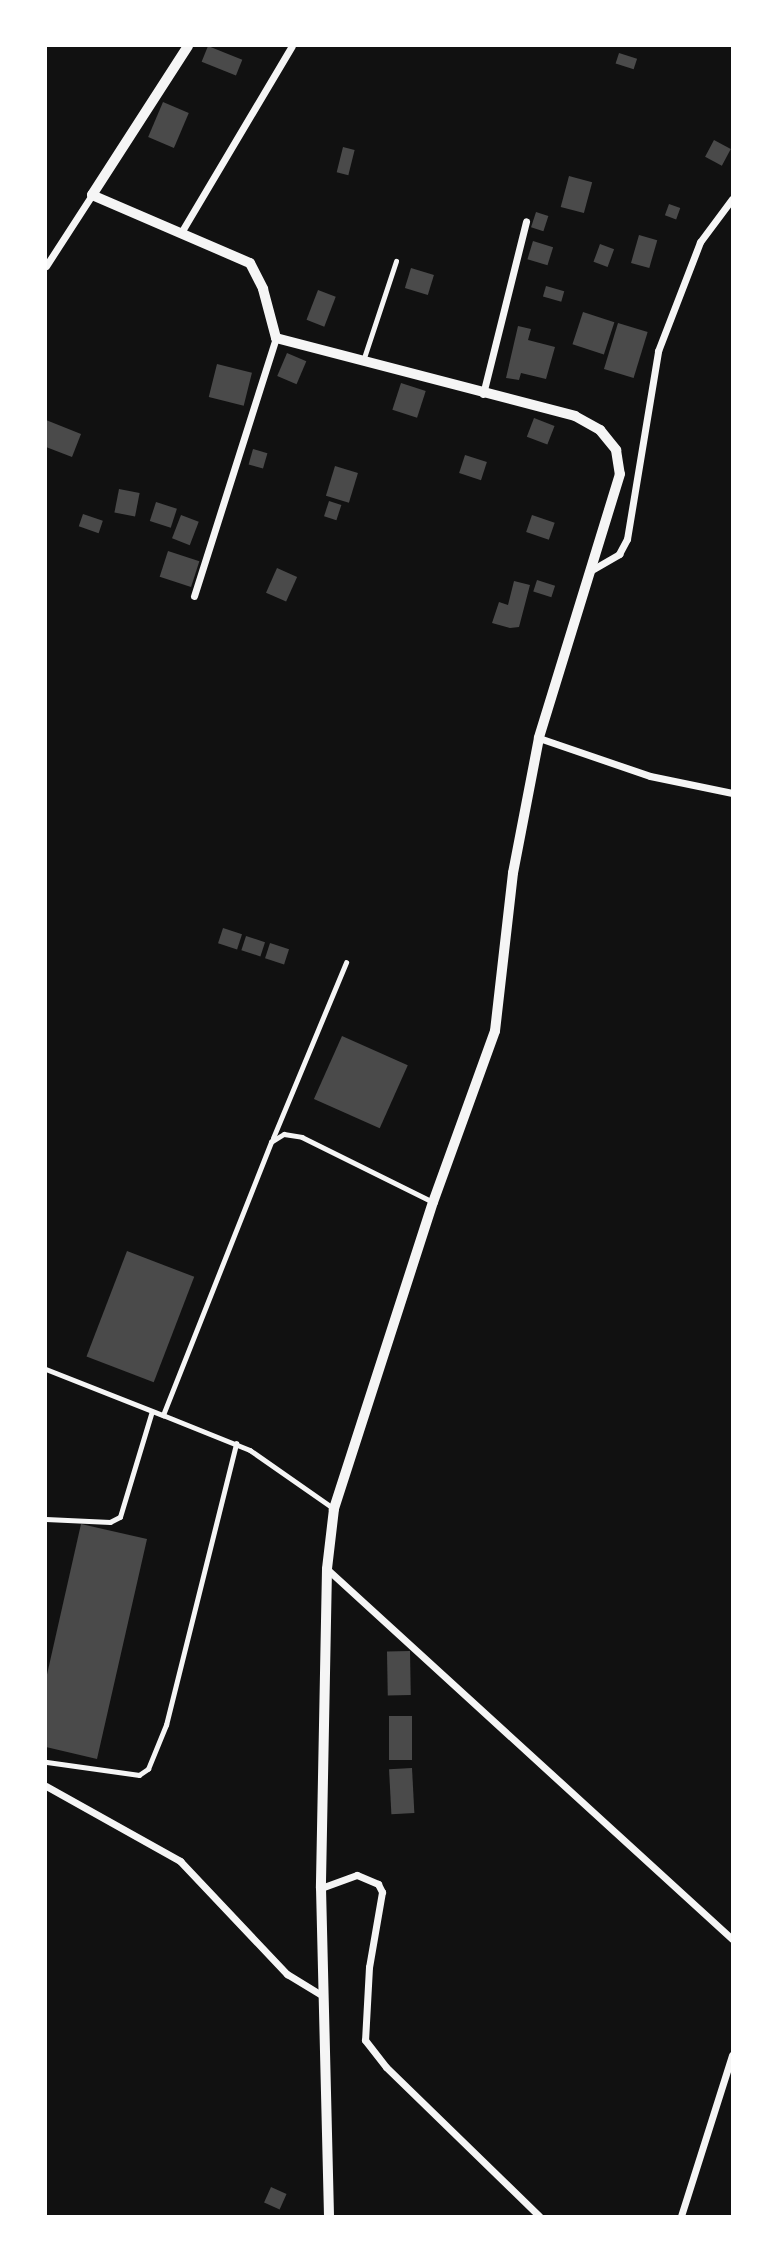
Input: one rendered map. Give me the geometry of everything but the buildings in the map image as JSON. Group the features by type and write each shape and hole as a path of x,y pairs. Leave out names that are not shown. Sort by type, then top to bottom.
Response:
{"street":[{"path":"46,266 188,46"},
{"path":"182,231 292,46"},
{"path":"92,195 182,231 250,263 263,289 276,338 194,596"},
{"path":"589,571 619,554 627,539 658,351 700,242 733,199"},
{"path":"482,395 526,221"},
{"path":"276,338 482,395 575,416 600,430 616,450 620,474 539,738 513,873 495,1031 433,1202 334,1509 327,1569 321,1888 329,2217"},
{"path":"539,738 650,776 733,793"},
{"path":"327,1569 733,1939"},
{"path":"46,1786 180,1861 287,1974 323,1996"},
{"path":"321,1888 365,1875 383,1892 369,1967 365,2040 386,2067 539,2217"},
{"path":"681,2217 733,2055"}],"lane":[{"path":"363,362 396,261"},
{"path":"163,1415 271,1142 346,963"},
{"path":"271,1142 284,1134 302,1137 433,1202"},
{"path":"46,1369 152,1414 163,1415 236,1444 292,1477 334,1509"},
{"path":"46,1519 110,1522 121,1517 152,1414"},
{"path":"47,1762 139,1775 148,1769 166,1725 236,1444"}]}
